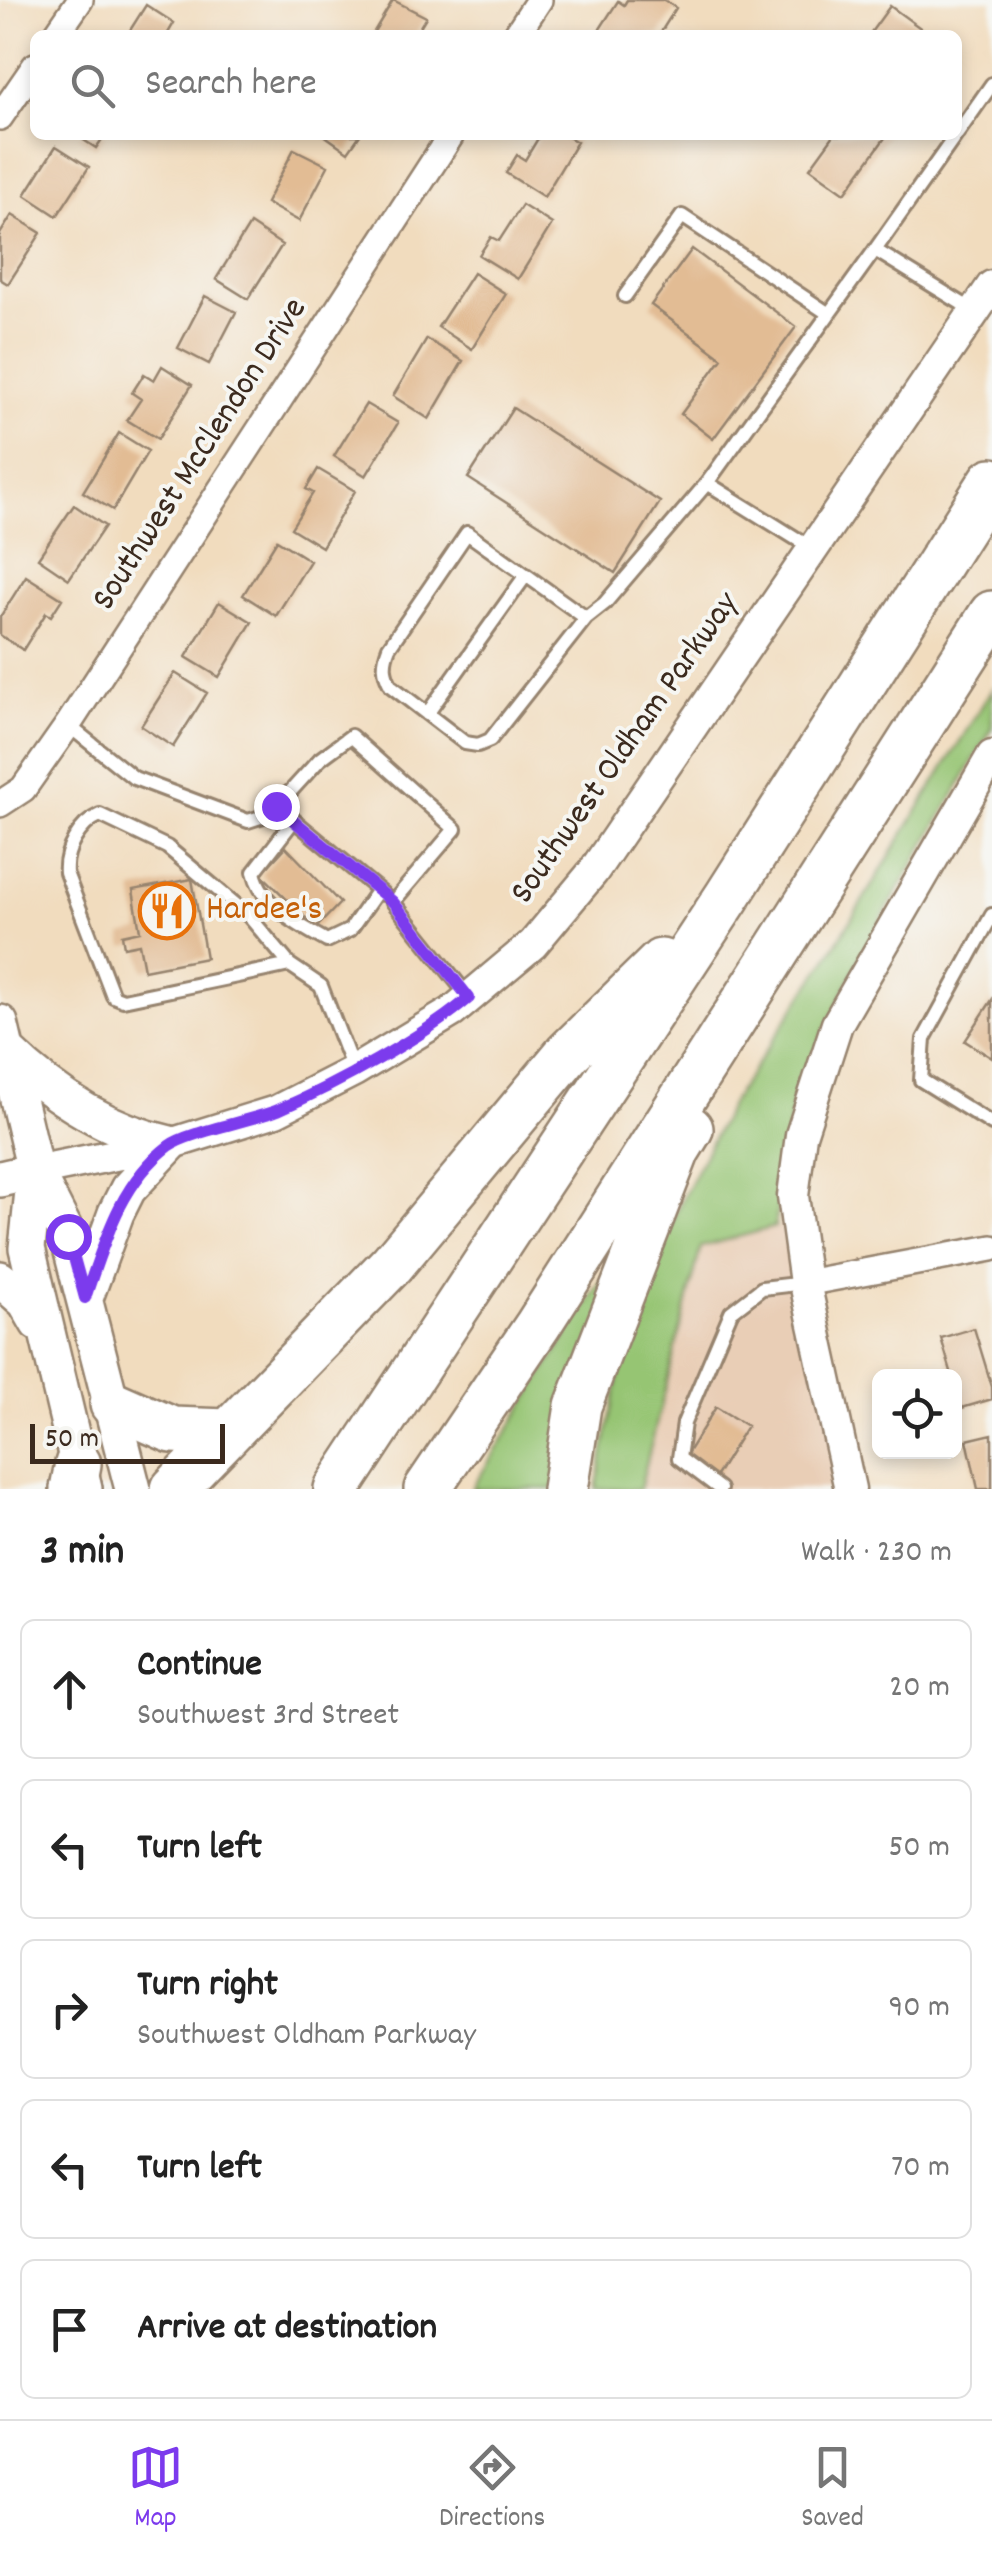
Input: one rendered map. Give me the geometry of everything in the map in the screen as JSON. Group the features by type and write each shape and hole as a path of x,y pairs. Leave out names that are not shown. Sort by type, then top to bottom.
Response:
{"highway":[{"path":"337,1489 727,897 992,481"},
{"path":"427,1489 538,1324 992,614"},
{"path":"174,1489 392,1264 568,1054 727,897"},
{"path":"565,1489 578,1406 677,1150 733,1057 740,1005"},
{"path":"113,1404 172,1430 228,1432"}],"main road":[{"path":"2,1046 36,1080 91,1115 147,1139 170,1144"},
{"path":"2,1046 35,1171 68,1236 134,1489"},
{"path":"85,1298 128,1189 170,1144"},
{"path":"0,1179 35,1171"},
{"path":"35,1171 27,1248 78,1481"},
{"path":"0,1279 26,1302 46,1340"}],"street":[{"path":"59,30 80,0"},
{"path":"519,30 539,0"},
{"path":"0,117 30,73"},
{"name":"Southwest McClendon Drive","path":"0,804 23,789 68,725 448,140"},
{"name":"Southwest Oldham Parkway","path":"35,1171 170,1144 276,1111 354,1071 452,1012 532,944 593,872 992,286"},
{"path":"850,1489 804,1283 793,1196 802,1135 837,1024 992,756"},
{"path":"804,1283 992,1248"}],"lane":[{"path":"962,126 992,84"},
{"path":"586,618 467,534 385,658 386,676 391,686 465,743 478,745 490,740 586,618 606,603 706,483 952,140"},
{"path":"625,296 682,216 829,314"},
{"path":"875,250 974,311"},
{"path":"706,483 813,550"},
{"path":"426,714 526,575"},
{"path":"68,725 134,778 248,820 270,814 320,758 352,736 455,829 393,902"},
{"path":"276,806 393,902 469,998"},
{"path":"290,965 124,1000 113,996 66,873 65,859 87,820 100,815 167,847 248,914 290,965 321,986 354,1071"},
{"path":"294,820 254,872 258,888 293,922 327,942 350,930 378,890"},
{"path":"992,915 924,1039 921,1080 992,1124"},
{"path":"720,1489 679,1458 684,1423 731,1312 762,1288 804,1283"}],"shaded area":[{"path":"791,1223 849,1489 640,1489 701,1247"}],"green space":[{"path":"992,689 992,729 863,951 793,1099 775,1227 701,1247 640,1489 596,1489 625,1346 677,1209 731,1103 827,959"},
{"path":"638,1221 569,1489 472,1489"}],"building":[{"path":"393,0 426,17 418,30 375,30"},
{"path":"627,0 664,0 676,8 662,30 599,30 618,1 624,5"},
{"path":"146,5 174,23 170,30 130,30"},
{"path":"890,6 923,30 873,30"},
{"path":"84,140 102,140 96,148"},
{"path":"331,140 356,140 348,152"},
{"path":"537,140 577,142 544,197 506,173 517,155 525,160"},
{"path":"830,140 883,140 845,193 810,168"},
{"path":"56,146 89,167 57,216 25,195"},
{"path":"294,149 328,166 299,221 266,203"},
{"path":"522,205 552,224 518,279 479,255 491,237 499,241"},
{"path":"12,215 41,233 8,284 0,279 0,234"},
{"path":"250,224 282,245 248,299 216,279"},
{"path":"692,249 796,327 713,439 681,414 722,358 651,305"},
{"path":"473,273 506,294 472,349 438,327"},
{"path":"205,296 236,312 209,364 178,348"},
{"path":"427,339 463,361 429,419 393,396"},
{"path":"162,366 192,385 158,439 127,420 141,399 132,393 144,374 154,380"},
{"path":"366,404 398,423 366,476 334,456"},
{"path":"513,408 660,502 615,573 468,478"},
{"path":"119,433 148,451 113,510 83,492"},
{"path":"318,469 355,491 322,547 291,528 313,493 306,489"},
{"path":"74,505 105,526 69,579 38,558"},
{"path":"277,540 310,561 276,616 243,595"},
{"path":"26,576 62,599 51,616 46,613 23,650 0,635 0,617"},
{"path":"219,602 252,622 219,677 186,657"},
{"path":"175,673 207,693 173,747 141,726"},
{"path":"286,847 340,903 316,928 261,874"},
{"name":"Hardee's","path":"192,879 206,958 144,970 139,944 124,947 122,935 140,931 133,890"},
{"path":"992,1000 992,1058 965,1041"},
{"path":"974,1328 992,1399 962,1408 962,1369 950,1369 941,1338"},
{"path":"716,1407 747,1426 716,1476 685,1457"},
{"path":"992,1434 992,1489 978,1489 967,1440"}],"place":[{"name":"Hardee's","path":"167,911"}],"route":[{"path":"68,1236 85,1298 128,1189 170,1144 276,1111 354,1071 469,998 393,902 276,806"}]}
